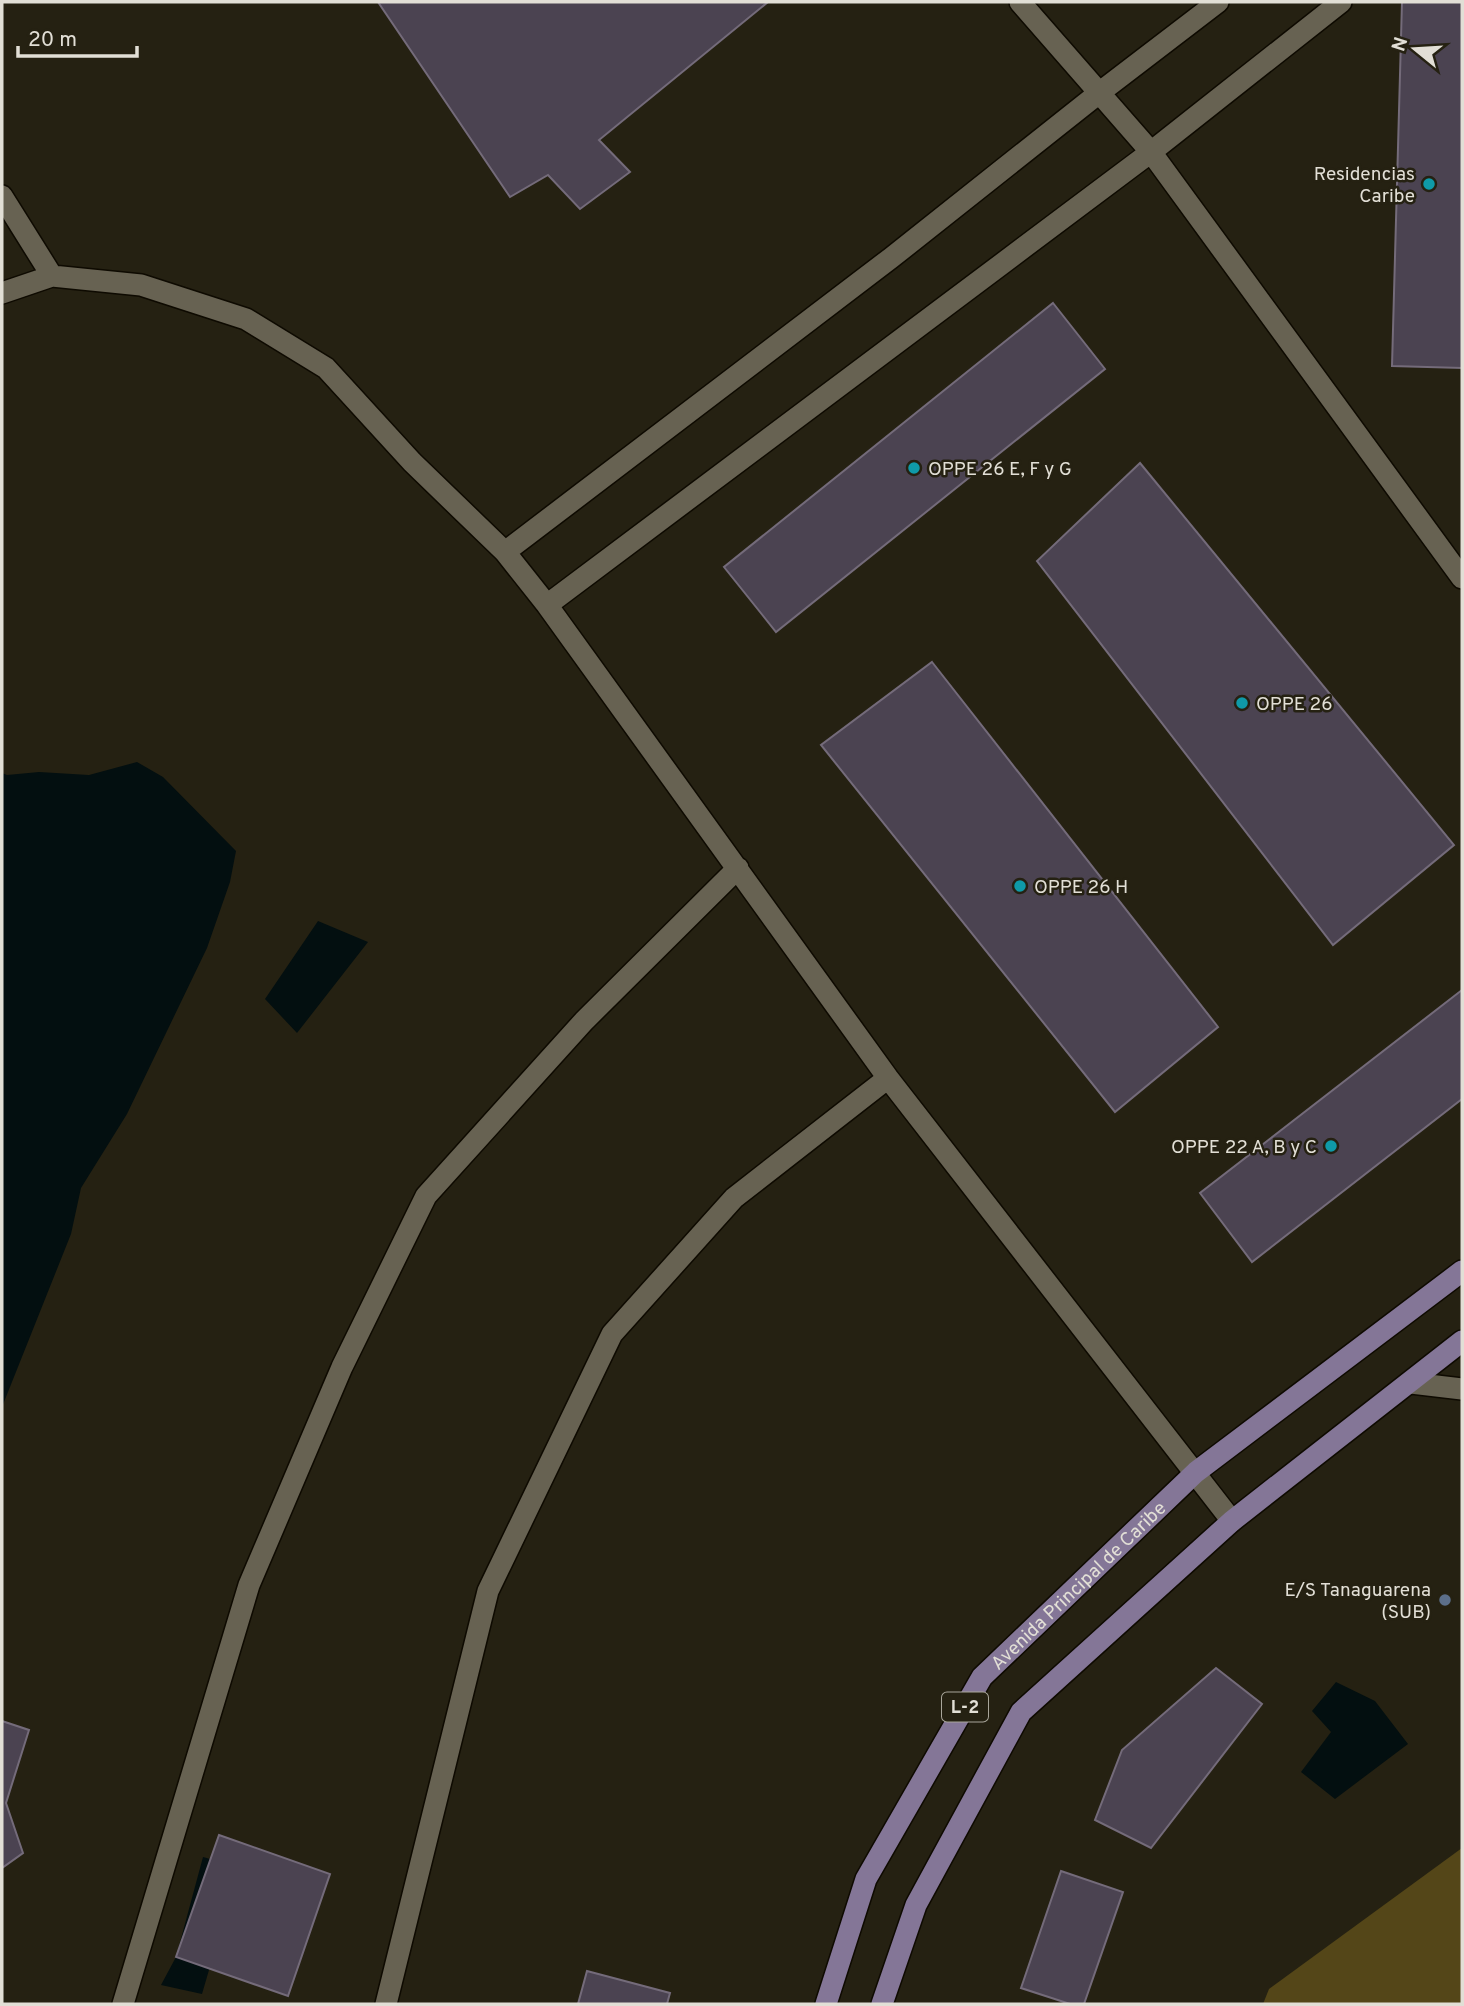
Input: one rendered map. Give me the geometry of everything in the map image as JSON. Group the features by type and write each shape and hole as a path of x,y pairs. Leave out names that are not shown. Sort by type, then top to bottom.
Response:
{"main road":[{"name":"Avenida Principal de Caribe","path":"826,2004 866,1880 982,1677 1196,1472 1462,1271"},
{"name":"L-2","path":"882,2004 916,1905 1021,1712 1232,1521 1462,1341"}],"street":[{"path":"1020,2 1151,152 1462,578"},
{"path":"505,552 891,258 1218,2"},
{"path":"547,605 1151,152 1341,2"},
{"path":"2,196 52,276"},
{"path":"2,293 52,276 141,285 246,319 326,368 412,462 505,552 547,605 888,1078 1232,1521"},
{"path":"123,2004 249,1586 342,1367 426,1196 584,1021 738,868"},
{"path":"386,2004 488,1591 612,1334 734,1198 888,1078"},
{"path":"1411,1383 1462,1389"}],"shaded area":[{"path":"137,762 163,777 236,851 230,882 207,948 127,1114 81,1188 71,1234 2,1407 2,773 89,775"},
{"path":"318,921 368,942 297,1033 265,999"},
{"path":"1336,1682 1375,1701 1408,1744 1335,1799 1301,1772 1331,1732 1312,1711"},
{"path":"1462,1848 1462,2004 1263,2004 1269,1989"},
{"path":"203,1857 239,1867 202,1994 161,1985 176,1957"}],"building":[{"path":"378,2 768,2 599,140 630,172 580,209 548,175 510,197"},
{"name":"Residencias Caribe","path":"1402,2 1462,2 1462,368 1392,366"},
{"name":"OPPE 26 E, F y G","path":"1053,303 1105,369 776,632 724,567"},
{"name":"OPPE 26","path":"1140,463 1454,845 1333,945 1037,561"},
{"name":"OPPE 26 H","path":"932,662 1218,1027 1115,1112 821,745"},
{"name":"OPPE 22 A, B y C","path":"1462,990 1462,1099 1252,1262 1200,1193"},
{"path":"1216,1668 1262,1704 1151,1848 1095,1820 1122,1750"},
{"path":"2,1721 29,1730 6,1803 23,1853 2,1868"},
{"path":"219,1835 330,1874 288,1996 176,1957"},
{"path":"1061,1871 1123,1892 1084,2004 1070,2004 1021,1988"},
{"path":"587,1971 670,1993 667,2004 578,2004"}],"place":[{"name":"Residencias Caribe","path":"1429,184"},
{"name":"OPPE 26 E, F y G","path":"914,468"},
{"name":"OPPE 26","path":"1242,703"},
{"name":"OPPE 26 H","path":"1020,886"},
{"name":"OPPE 22 A, B y C","path":"1331,1146"},
{"name":"E/S Tanaguarena (SUB)","path":"1445,1600"}]}
